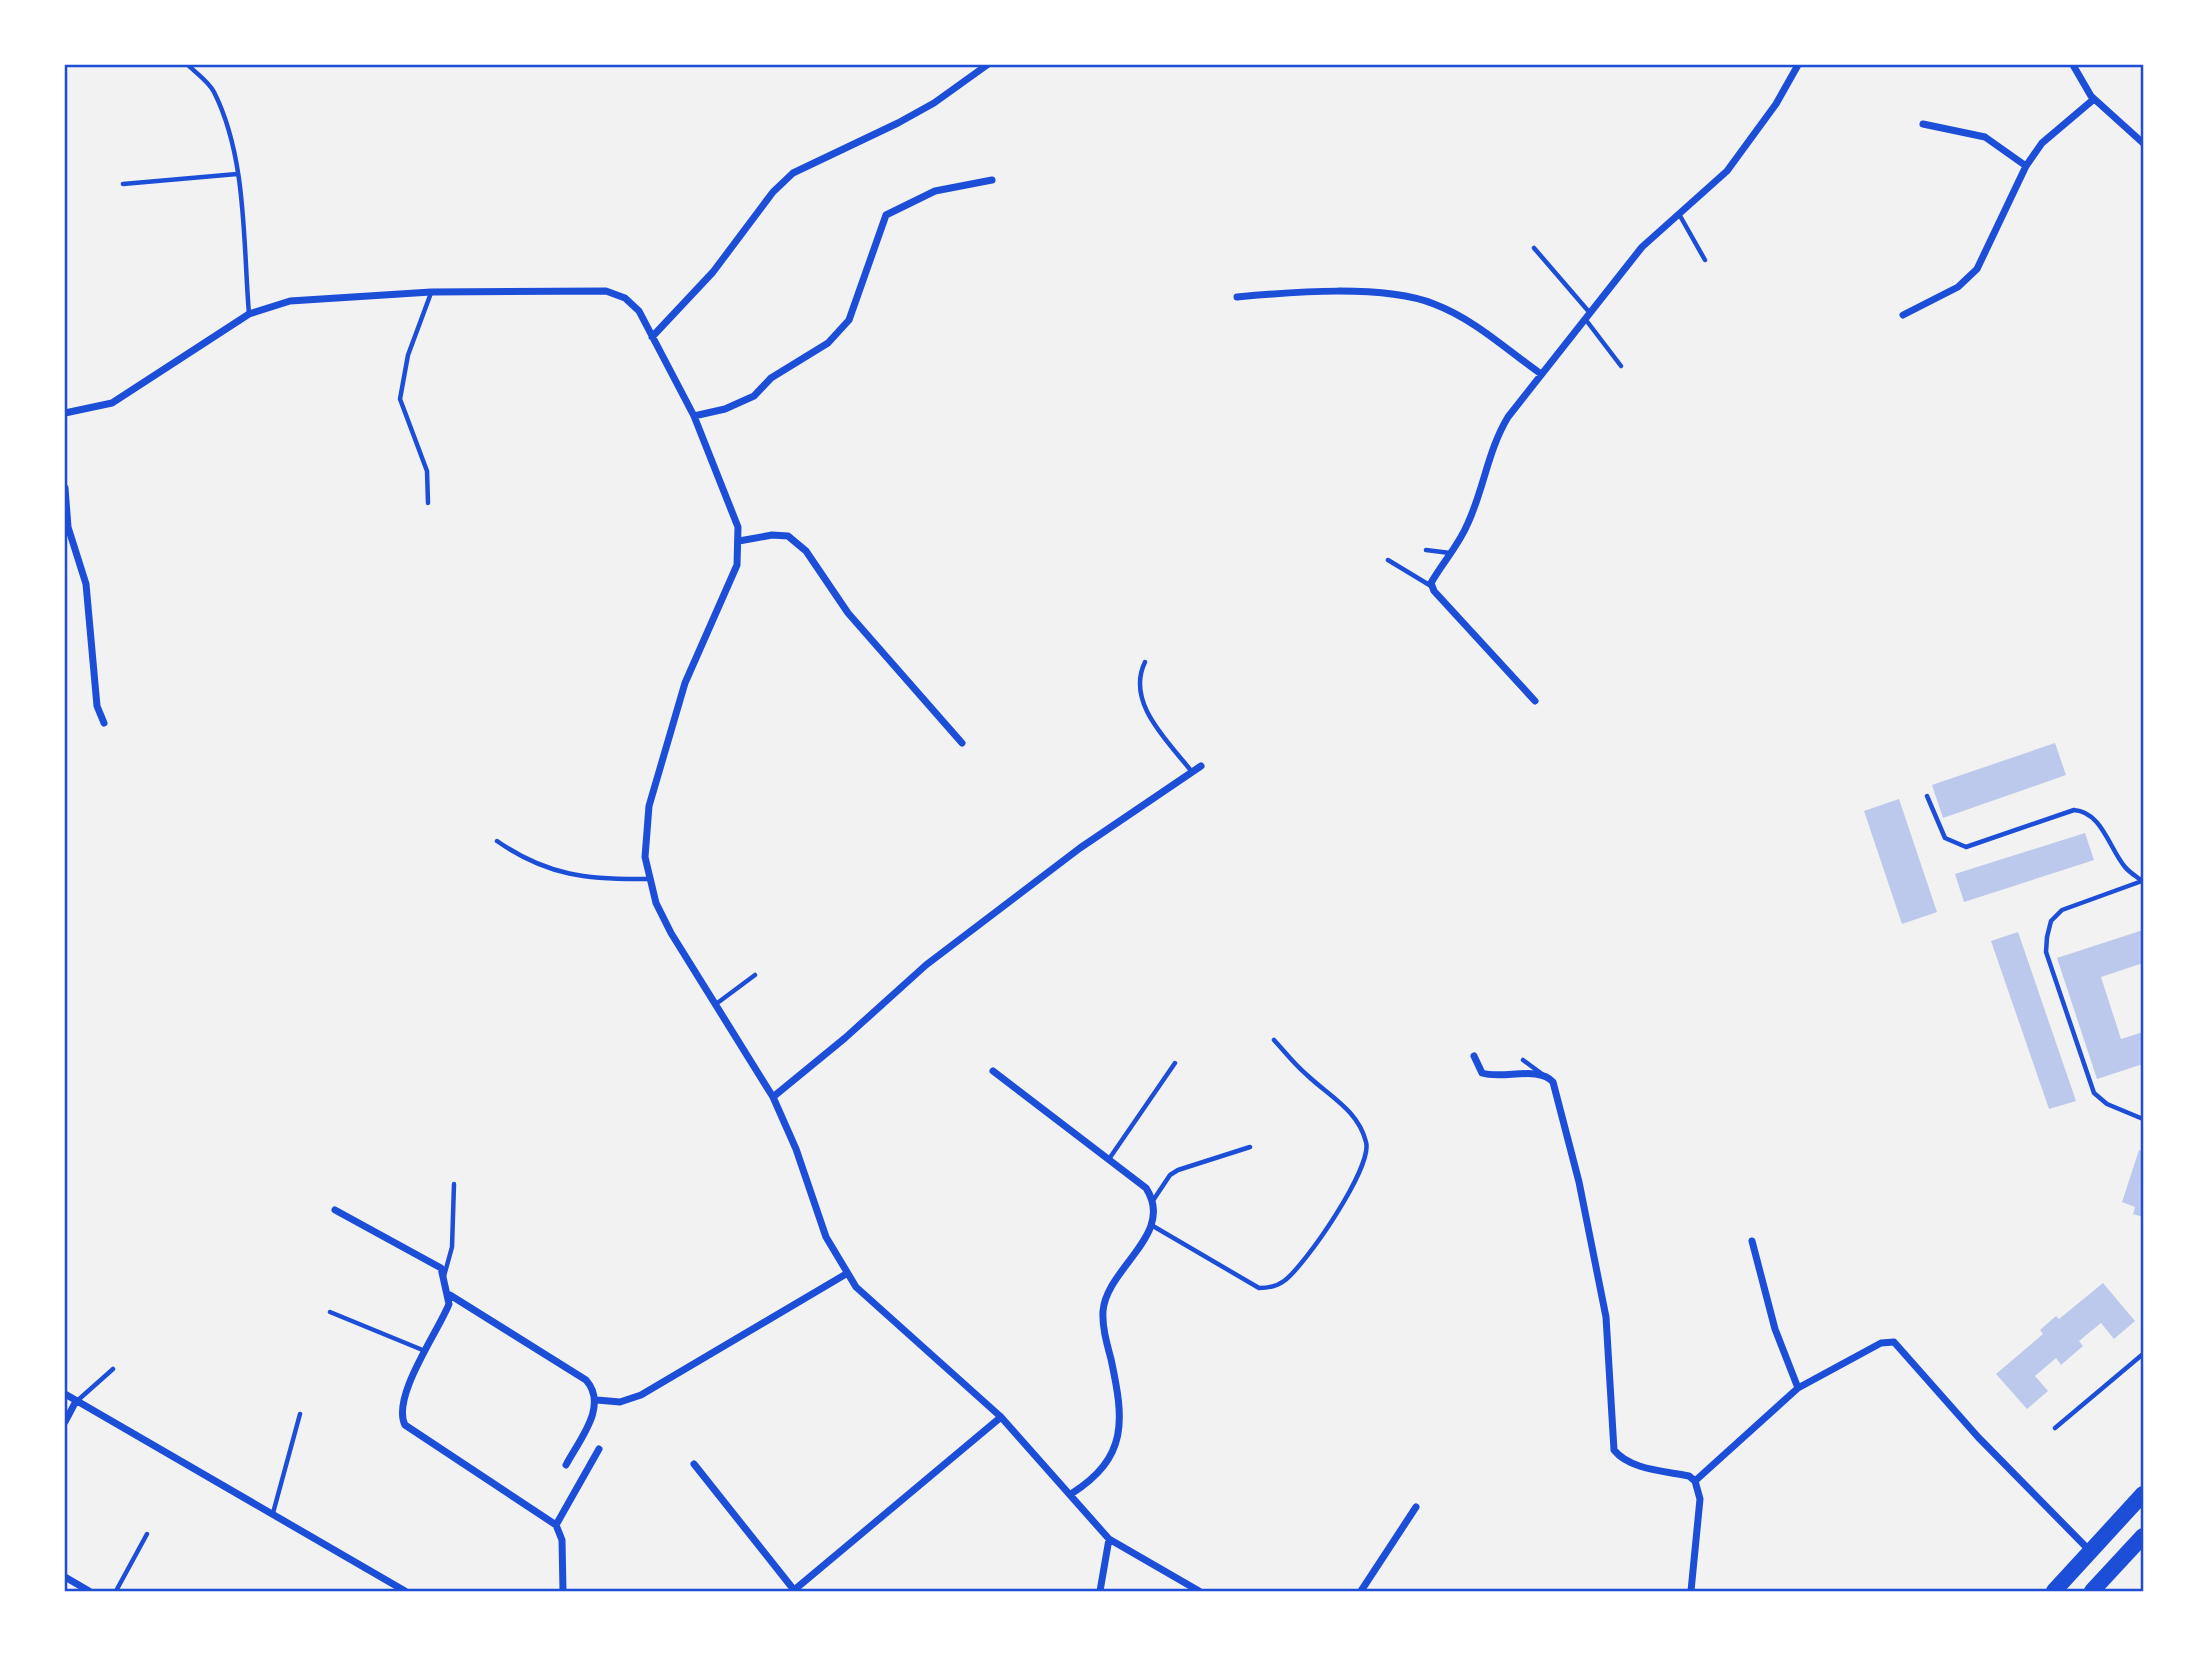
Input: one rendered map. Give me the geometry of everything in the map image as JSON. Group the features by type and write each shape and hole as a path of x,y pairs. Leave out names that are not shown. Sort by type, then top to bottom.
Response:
{"highway":[{"path":"2054,1591 2092,1553 2143,1494"},
{"path":"2092,1591 2141,1542"}],"street":[{"path":"652,337 713,272 773,192 793,173 934,103 986,65"},
{"path":"1535,701 1431,586 1451,554 1475,506 1494,441 1541,374 1642,247 1727,171 1776,104 1798,65"},
{"path":"2073,65 2094,99 2143,143"},
{"path":"1903,315 1958,287 1977,270 2026,166 2042,143 2094,99"},
{"path":"1923,124 1985,137 2026,166"},
{"path":"694,416 725,410 754,396 771,378 828,344 849,320 886,215 935,191 992,180"},
{"path":"65,413 112,403 249,314 290,301 431,292 606,291 625,298 639,311 694,416 738,527 739,541 737,565 685,683 649,806 645,838 649,879 656,903 671,933 773,1097 796,1149 826,1237 846,1274 878,1310 1001,1417 1072,1494 1109,1539 1199,1591"},
{"path":"1237,297 1300,292 1394,295 1433,303 1468,321 1541,374"},
{"path":"65,488 67,538 84,568 97,706 104,723"},
{"path":"739,541 772,535 788,536 806,551 848,613 962,743"},
{"path":"773,1097 845,1038 926,965 1080,848 1201,765"},
{"path":"1474,1056 1479,1070 1488,1075 1542,1075 1553,1082 1561,1105 1606,1317 1614,1450 1637,1465 1689,1476 1695,1481 1699,1499 1691,1591"},
{"path":"993,1071 1146,1188 1154,1199 1153,1226 1114,1283 1103,1311 1121,1419 1114,1449 1095,1479 1072,1494"},
{"path":"335,1210 438,1264 450,1295 446,1312 425,1351 404,1401 402,1419 405,1425 556,1525 562,1540 564,1591"},
{"path":"1752,1241 1775,1329 1798,1388"},
{"path":"597,1400 620,1402 641,1395 846,1274"},
{"path":"450,1295 586,1380 597,1400 596,1408 566,1465"},
{"path":"1695,1481 1798,1388 1881,1343 1894,1342 1978,1437 2092,1553"},
{"path":"65,1394 405,1591"},
{"path":"65,1422 76,1401"},
{"path":"694,1464 793,1591 1001,1417"},
{"path":"556,1525 598,1448"},
{"path":"1361,1591 1416,1507"},
{"path":"1100,1591 1109,1539"},
{"path":"65,1577 89,1591"}],"lane":[{"path":"188,65 213,89 230,134 237,174 249,314"},
{"path":"123,184 237,174"},
{"path":"1679,214 1704,260"},
{"path":"1534,248 1588,316 1621,366"},
{"path":"429,503 427,471 400,399 408,355 431,292"},
{"path":"1426,550 1451,554"},
{"path":"1388,560 1431,586"},
{"path":"1144,662 1141,670 1143,706 1192,772"},
{"path":"1927,796 1945,838 1966,847 2061,814 2083,811 2095,821 2125,868 2143,881"},
{"path":"496,841 526,861 558,872 602,880 649,879"},
{"path":"2143,881 2062,910 2051,922 2046,952 2094,1093 2107,1104 2143,1119"},
{"path":"716,1005 755,975"},
{"path":"1153,1226 1259,1288 1268,1288 1290,1277 1336,1213 1366,1158 1366,1141 1357,1122 1339,1100 1307,1076 1274,1040"},
{"path":"1523,1060 1542,1075"},
{"path":"1109,1159 1175,1063"},
{"path":"1154,1199 1170,1175 1178,1170 1250,1147"},
{"path":"444,1276 452,1247 454,1184"},
{"path":"330,1312 425,1351"},
{"path":"2055,1428 2143,1354"},
{"path":"76,1401 113,1369"},
{"path":"273,1513 300,1414"},
{"path":"116,1591 147,1534"}],"building":[{"path":"2055,743 2066,775 1943,818 1932,785"},
{"path":"1899,799 1937,912 1902,924 1864,811"},
{"path":"2085,833 2094,860 1964,902 1955,874"},
{"path":"2143,930 2143,963 2101,977 2121,1039 2143,1032 2143,1064 2097,1079 2057,958"},
{"path":"2018,932 2076,1101 2049,1109 1991,941"},
{"path":"2139,1150 2143,1151 2143,1217 2133,1214 2135,1207 2122,1202"},
{"path":"2103,1283 2135,1321 2114,1339 2101,1323 2079,1341 2083,1346 2061,1365 2056,1358 2035,1376 2048,1391 2027,1409 1996,1374 2043,1334 2040,1330 2056,1316 2059,1319"}]}
